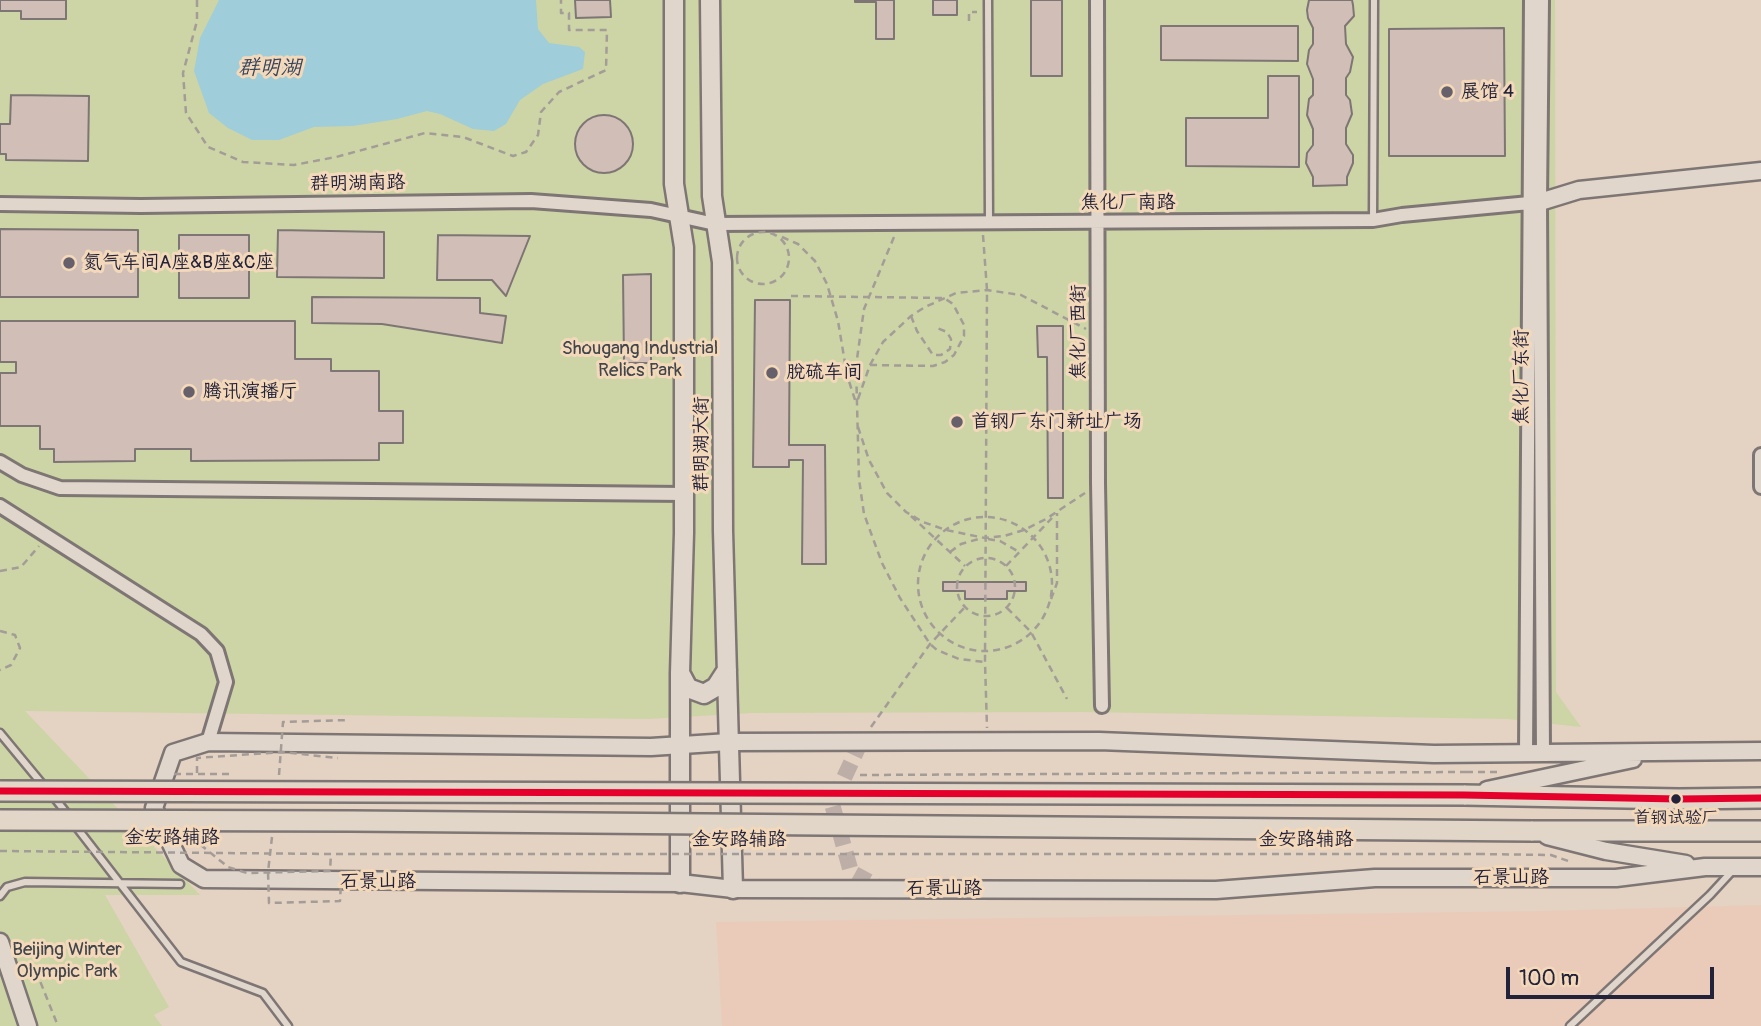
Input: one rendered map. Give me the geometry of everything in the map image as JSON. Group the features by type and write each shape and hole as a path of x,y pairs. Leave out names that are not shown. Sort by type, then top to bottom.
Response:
{"main road":[{"name":"群明湖大街","path":"674,0 674,184 684,247 680,883"},
{"name":"群明湖大街","path":"710,0 711,183 722,262 723,531 733,889"},
{"path":"680,673 688,688 704,694 716,687 727,670"},
{"path":"0,791 1761,798"},
{"path":"0,820 1761,831"}],"street":[{"name":"焦化厂西街","path":"1097,0 1098,482 1102,706"},
{"name":"焦化厂东街","path":"1531,0 1543,753"},
{"name":"焦化厂东街","path":"1526,753 1535,203 1542,0"},
{"path":"1535,203 1579,190 1761,171"},
{"name":"群明湖南路","path":"0,204 141,206 531,201 651,210 715,224"},
{"name":"焦化厂南路","path":"715,224 1373,220 1535,203"},
{"path":"1761,456 1761,487"},
{"path":"0,462 22,475 61,488 684,494"},
{"path":"0,506 201,634 217,651 226,682 208,742 651,747 729,742 1099,741 1434,754 1761,751"},
{"name":"石景山路","path":"208,742 173,753 154,808 181,865 204,879 680,883 733,889 1216,890 1375,878 1616,878 1705,867 1761,867"},
{"path":"1464,795 1625,760 1733,751"},
{"path":"1531,831 1606,851 1705,867"},
{"path":"0,942 28,1026"}],"lane":[{"path":"986,223 988,0"},
{"path":"1373,220 1374,0"},
{"path":"0,733 181,962 262,993 288,1026"},
{"path":"1570,1026 1710,895 1735,868"},
{"path":"0,896 4,885 25,882 180,884"}],"path":[{"path":"197,0 197,21 183,73 186,113 208,147 243,162 294,165 336,157 425,133 463,137 513,156 526,152 538,135 541,112 559,92 606,70 607,30 569,30 569,13 561,13 561,0"},
{"path":"969,21 969,12 977,11 977,22"},
{"path":"903,223 889,243 867,297 856,366 859,479 864,514 882,563 900,598 930,644 937,650 959,659 985,662"},
{"path":"986,223 985,662 988,742"},
{"path":"771,233 785,243 789,250 788,267 778,281 761,285 752,282 739,270 737,253 746,237 754,233 771,233 798,244 815,261 831,296 847,375 857,406"},
{"path":"857,406 860,388 883,342 911,316 956,293 987,290 1021,295 1098,337"},
{"path":"791,296 944,298 953,304 964,325 964,336 954,355 945,362 933,366 870,365"},
{"path":"911,316 917,331 933,355 941,355 950,349 951,339 947,332 937,328"},
{"path":"857,421 869,460 887,493 965,567"},
{"path":"1006,566 1057,513 1098,482"},
{"path":"906,512 923,522 946,530 1000,541 1019,552"},
{"path":"950,552 972,540 1004,536 1024,530 1057,513"},
{"path":"1049,603 1052,582 1048,561 1038,543 1024,530 1003,520 985,517 961,521 946,530 926,551 918,573 918,596 926,618 940,634 961,647 985,651 1007,648 1031,632 1040,622 1049,603 1057,583 1057,513"},
{"path":"0,571 21,568 47,536"},
{"path":"985,558 998,560 1006,566 1015,584 1015,594 1007,608 985,617 976,615 965,607 958,596 957,586 958,578 965,567 985,558"},
{"path":"861,741 930,644 965,607"},
{"path":"1007,608 1031,632 1067,699"},
{"path":"0,631 15,635 20,648 11,665 0,670"},
{"path":"197,774 197,758 282,752 338,758"},
{"path":"855,775 1466,772"},
{"path":"170,774 238,774"},
{"path":"189,836 228,867 247,873 330,871 331,854"},
{"name":"金安路辅路","path":"0,851 331,854 1478,854 1551,855 1577,864"},
{"path":"268,872 269,904 340,901 341,881"},
{"path":"36,971 58,1026"}],"shaded area":[{"path":"1761,905 1761,1026 722,1026 716,922 1543,911"}],"green space":[{"name":"Shougang Industrial Relics Park","path":"0,0 1555,0 1556,692 1581,727 1508,719 1082,712 752,713 648,719 25,711 200,895 105,895 169,1007 154,1015 162,1026 0,1026"}],"water":[{"name":"群明湖","path":"219,0 536,0 538,29 549,43 579,47 585,52 583,69 543,84 520,100 506,124 494,131 473,129 427,111 353,126 314,127 279,140 252,140 228,128 209,113 194,71 200,38"}],"building":[{"path":"0,0 66,0 66,19 21,19 21,11 0,11"},
{"path":"575,0 610,0 611,17 576,18"},
{"path":"855,0 894,0 894,39 876,39 876,2"},
{"path":"933,0 957,0 957,15 933,15"},
{"path":"1031,0 1062,0 1062,76 1031,76"},
{"path":"1309,0 1352,0 1354,16 1345,26 1346,44 1353,57 1346,78 1346,95 1350,100 1352,114 1346,128 1346,144 1353,155 1347,185 1313,186 1313,177 1306,163 1307,153 1313,145 1313,129 1307,115 1309,99 1313,95 1313,79 1307,64 1309,50 1313,44 1313,28 1307,10"},
{"path":"1161,26 1298,26 1298,61 1161,60"},
{"name":"展馆 4","path":"1504,28 1505,156 1389,156 1389,29"},
{"path":"1268,76 1299,76 1299,167 1186,166 1186,118 1268,118"},
{"path":"11,95 89,96 88,161 6,160 6,154 0,154 0,124 10,124"},
{"path":"604,115 615,117 628,128 633,144 631,155 620,168 604,173 593,171 580,160 575,144 577,133 588,120"},
{"name":"氮气车间A座&B座&C座","path":"0,229 138,230 138,297 0,297"},
{"path":"278,230 384,232 384,278 277,277"},
{"path":"179,235 249,235 249,298 179,298"},
{"path":"438,235 530,236 506,296 492,280 437,280"},
{"path":"651,274 651,363 624,363 623,275"},
{"path":"312,297 480,298 480,313 506,316 502,343 382,324 312,323"},
{"name":"脱硫车间","path":"755,300 790,300 789,445 825,445 826,564 802,564 803,460 789,460 789,467 753,467"},
{"name":"腾讯演播厅","path":"0,321 295,321 295,359 331,359 331,371 379,371 379,411 403,411 403,443 379,443 379,460 191,461 191,449 135,449 135,461 54,462 54,449 40,449 40,426 0,426 0,373 16,373 16,362 0,362"},
{"path":"1037,326 1063,326 1063,498 1048,498 1047,357 1038,357"},
{"path":"943,582 1026,582 1026,591 1007,591 1007,599 965,599 965,591 943,591"}],"tunnel":[{"path":"861,741 832,804 851,872 882,889"}],"transit line":[{"path":"0,791 1761,798"}],"place":[{"name":"展馆 4","path":"1447,92"},
{"name":"氮气车间A座&B座&C座","path":"69,263"},
{"name":"脱硫车间","path":"772,373"},
{"name":"腾讯演播厅","path":"189,392"},
{"name":"首钢厂东门新址广场","path":"957,422"},
{"name":"首钢试验厂","path":"1676,799"}],"park label":[{"name":"Beijing Winter Olympic Park","path":"67,961"}]}
